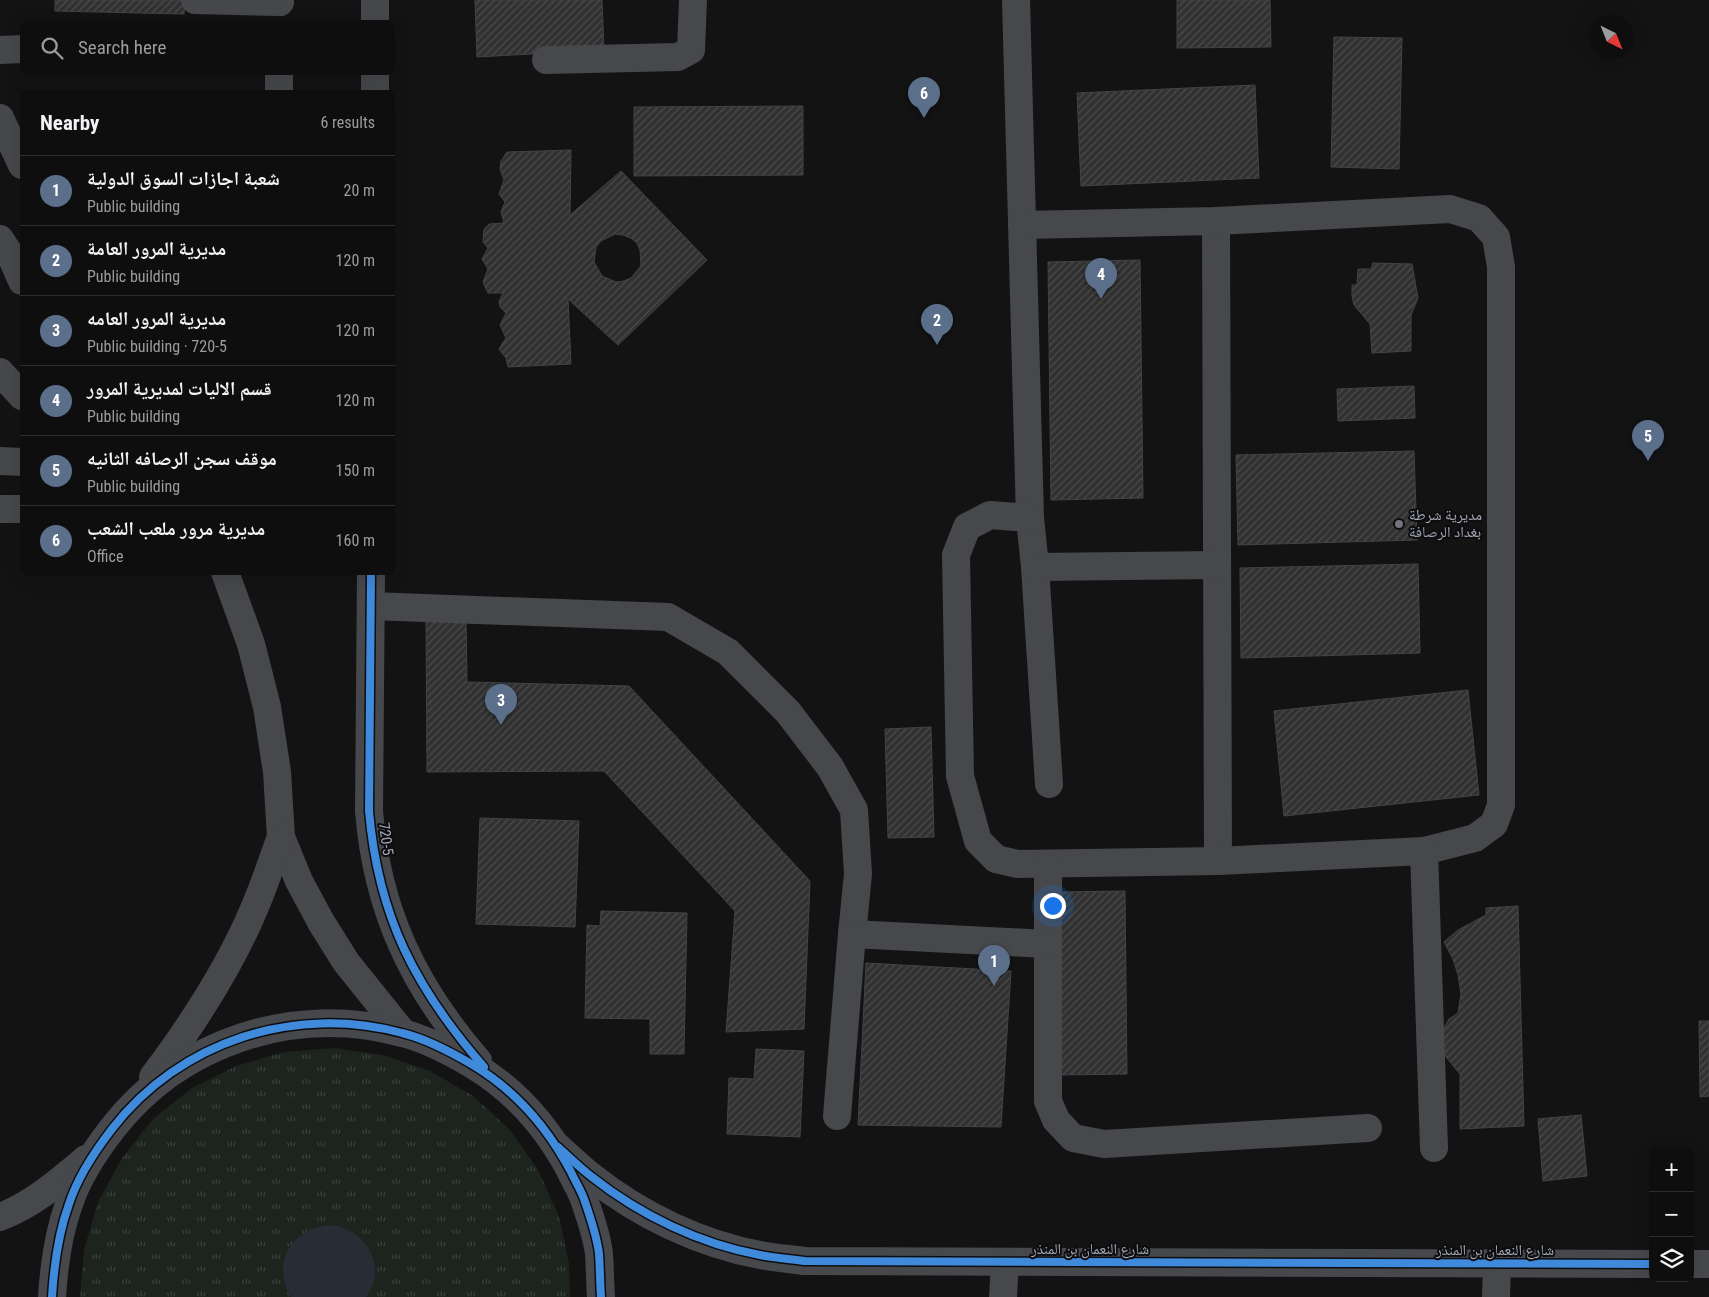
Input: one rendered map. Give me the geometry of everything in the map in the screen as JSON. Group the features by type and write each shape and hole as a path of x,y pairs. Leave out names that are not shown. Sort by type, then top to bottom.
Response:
{"street":[{"path":"195,0 280,8"},
{"path":"375,0 375,20"},
{"path":"546,60 678,57 691,50 693,0"},
{"path":"1016,0 1030,518 1049,784"},
{"path":"0,50 20,49"},
{"path":"279,75 279,90"},
{"path":"375,75 375,90"},
{"path":"0,110 20,110"},
{"path":"0,118 20,161"},
{"path":"1022,225 1216,222 1450,208 1479,218 1496,237 1501,267 1501,806 1494,824 1475,838 1424,851 1218,861 1018,864 996,859 978,842 960,776 956,555 967,527 990,516 1030,518"},
{"path":"1216,222 1218,861"},
{"path":"0,239 11,256 20,276"},
{"path":"0,273 20,288"},
{"path":"0,461 20,462"},
{"path":"0,509 20,509"},
{"path":"1035,567 1217,565"},
{"path":"226,575 251,644 267,708 277,772 281,837 300,881 321,922 346,962 404,1033"},
{"name":"720-5","path":"371,575 368,810 371,842 377,873 385,903 409,962 455,1035 492,1077"},
{"path":"371,606 668,617 728,652 788,712 830,767 854,810 858,874 837,1116"},
{"path":"52,1297 55,1255 69,1202 93,1154 176,1046 218,980 254,910 281,837"},
{"path":"1424,851 1434,1148"},
{"path":"1048,864 1048,1100 1056,1120 1073,1138 1104,1144 1368,1128"},
{"path":"852,934 1048,944"},
{"path":"128,1108 166,1075 209,1050 256,1032 305,1024 355,1024 404,1033 450,1051 492,1077 528,1109 558,1147 584,1197 598,1251 601,1297"},
{"name":"شارع النعمان بن المنذر","path":"558,1147 592,1178 630,1204 671,1226 714,1243 759,1255 805,1261 1649,1264"},
{"path":"0,1217 53,1187 93,1154"},
{"path":"1002,1297 1005,1262"},
{"path":"1496,1297 1497,1264"},
{"path":"1694,1264 1709,1264"}],"green space":[{"path":"334,1048 383,1055 430,1071 473,1096 510,1130 538,1170 559,1216 569,1264 570,1297 80,1297 84,1250 98,1202 122,1158 153,1119 192,1088 236,1066 284,1052"}],"shaded area":[{"path":"331,1225 343,1228 354,1234 363,1241 370,1251 375,1273 366,1297 291,1297 285,1284 283,1272 284,1260 288,1249 305,1232 317,1227"}],"building":[{"path":"55,0 185,0 184,14 55,11"},
{"path":"475,0 602,0 604,50 477,57"},
{"path":"1177,0 1270,0 1271,47 1177,48"},
{"path":"1334,37 1402,38 1399,169 1331,167"},
{"path":"1255,85 1259,178 1081,186 1077,93"},
{"path":"803,106 803,175 634,176 634,107"},
{"path":"571,150 570,215 621,171 707,260 618,345 568,299 571,364 508,367 506,358 499,349 506,338 500,325 506,313 500,307 499,301 503,293 488,293 483,282 488,269 482,259 488,248 483,242 484,229 489,224 504,223 501,212 505,202 499,194 504,180 500,169 501,161 507,152","holes":["615,234 623,235 637,243 640,250 641,266 631,278 616,282 602,276 594,262 596,247 601,241"]},
{"path":"1140,260 1143,498 1051,500 1048,262"},
{"path":"1373,263 1412,264 1418,298 1411,315 1411,351 1372,353 1370,324 1354,305 1352,285 1357,285 1358,269 1371,269"},
{"path":"1414,386 1415,418 1338,421 1337,389"},
{"path":"1414,451 1417,540 1238,545 1236,455"},
{"path":"1418,564 1420,653 1241,658 1240,568"},
{"path":"426,619 466,619 467,682 629,686 810,881 804,1029 726,1032 735,911 604,771 427,772"},
{"path":"1468,690 1479,795 1284,816 1274,711"},
{"path":"931,727 934,837 888,838 885,729"},
{"path":"480,818 579,821 575,927 476,924"},
{"path":"1125,891 1127,1074 1060,1075 1058,892"},
{"path":"1518,906 1524,1126 1460,1129 1460,1074 1446,1057 1441,1043 1444,1028 1449,1019 1458,1013 1461,994 1453,959 1444,942 1458,930 1486,915 1486,908"},
{"path":"601,911 687,913 684,1054 650,1054 650,1019 585,1018 587,925 600,926"},
{"path":"866,963 1011,971 1001,1127 858,1125"},
{"path":"1699,1021 1709,1021 1709,1096 1700,1097"},
{"path":"756,1049 804,1051 800,1137 727,1134 729,1078 754,1079"},
{"path":"1581,1115 1587,1176 1543,1181 1538,1119"}],"cycle path":[{"path":"371,575 369,811 381,884 391,917 404,949 420,979 438,1008 484,1067"},
{"path":"52,1297 59,1238 65,1215 77,1184 106,1137 140,1098 171,1073 205,1052 242,1037 281,1027 321,1023 362,1025 402,1033 430,1042 489,1075 517,1099 552,1140 583,1196 598,1247 601,1297"},
{"path":"558,1147 583,1170 630,1204 693,1236 738,1250 805,1261 1649,1264"}],"place":[{"name":"مديرية مرور ملعب الشعب","path":"924,118"},
{"name":"قسم الاليات لمديرية المرور","path":"1101,299"},
{"name":"مديرية المرور العامة","path":"937,345"},
{"name":"موقف سجن الرصافه الثانيه","path":"1648,461"},
{"name":"مديرية شرطة بغداد الرصافة","path":"1399,524"},
{"name":"مديرية المرور العامه","path":"501,725"},
{"name":"شعبة اجازات السوق الدولية","path":"994,986"}]}
